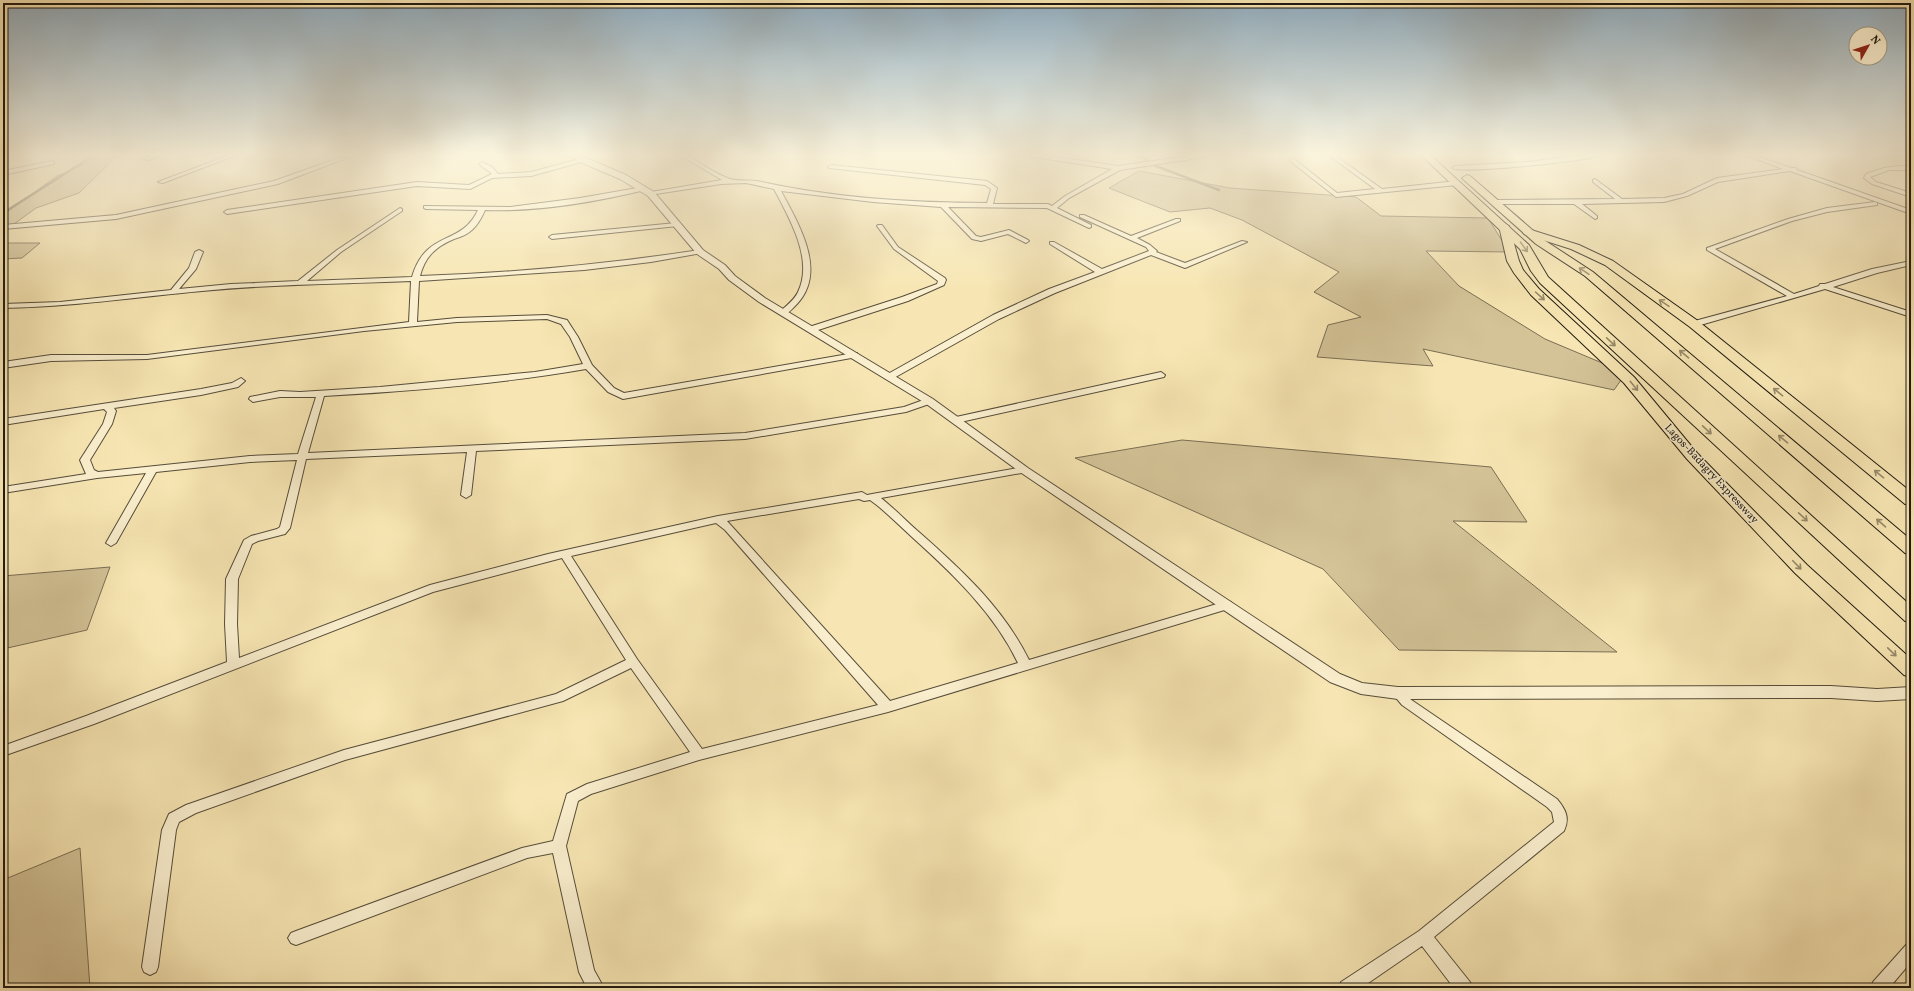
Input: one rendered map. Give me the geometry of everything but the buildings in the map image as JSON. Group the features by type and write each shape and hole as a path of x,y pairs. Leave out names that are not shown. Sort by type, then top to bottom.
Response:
{"main road":[{"path":"1476,200 1525,247 1537,271 1544,280 1911,616"},
{"path":"1496,202 1540,242 1589,274 1911,549"},
{"name":"Lagos-Badagry Expressway","path":"1504,226 1516,266 1535,292 1629,380 1692,456 1801,569 1911,670"},
{"path":"1528,232 1574,246 1609,263 1694,324 1910,499"}],"street":[{"path":"3,227 116,217 195,200"},
{"path":"227,212 308,200"},
{"path":"426,208 510,209 578,200"},
{"path":"654,200 700,252 722,267 741,285 783,313 812,329 929,402 1024,470 1335,678 1361,688 1398,693 1831,692 1877,695 1911,694"},
{"path":"783,200 793,219 801,240 807,266 806,280 802,294 783,313"},
{"path":"877,200 944,204 1034,205 1053,208 1089,226"},
{"path":"1053,208 1064,200"},
{"path":"1496,202 1653,200"},
{"path":"1877,200 1911,212"},
{"path":"1576,202 1595,217"},
{"path":"944,204 944,207 974,238 981,239 1009,232 1026,241"},
{"path":"1793,296 1709,248 1790,220 1827,210 1875,204"},
{"path":"1898,208 1911,206"},
{"path":"413,325 415,278 428,252 474,227 482,209"},
{"path":"301,282 339,251 400,210"},
{"path":"1061,213 1071,211 1152,249 1153,251 1151,253"},
{"path":"1131,238 1178,220"},
{"path":"552,237 676,225"},
{"path":"812,329 905,299 940,285 942,280 896,248 880,226"},
{"path":"889,377 996,317 1101,272 1151,253 1185,266 1244,242"},
{"path":"1052,243 1101,272"},
{"path":"174,290 192,269 199,252"},
{"path":"3,306 47,305 174,290 301,282 415,278 556,270 635,262 700,252"},
{"path":"1694,324 1875,271 1911,262"},
{"path":"1823,286 1911,315"},
{"path":"3,365 58,358 147,357 349,331 457,320 553,318 564,322 574,337 588,366 611,390 616,394 623,396 854,355"},
{"path":"253,399 280,394 300,395 405,388 535,375 588,366"},
{"path":"956,420 1161,375"},
{"path":"3,422 225,388 235,385 241,381"},
{"path":"233,664 230,624 232,579 248,542 254,538 281,532 285,528 302,457 321,393"},
{"path":"3,490 97,475 250,459 471,450 746,436 906,409 929,402"},
{"path":"97,475 90,472 85,460 88,452 111,418 112,411 107,407"},
{"path":"466,495 472,454 471,450"},
{"path":"111,543 153,469"},
{"path":"3,751 90,720 430,589 548,558 718,520 862,495 864,498 872,497 1024,470"},
{"path":"872,497 915,535 980,598 1013,643 1025,665"},
{"path":"718,520 729,528 888,707"},
{"path":"565,555 633,662 699,755"},
{"path":"596,988 588,972 559,846 572,798 588,790 699,755 888,707 1227,605"},
{"path":"150,967 169,830 174,818 191,809 344,755 559,698 633,662"},
{"path":"1347,988 1424,936 1559,827 1562,822 1558,810 1552,803 1406,702 1398,693"},
{"path":"296,938 527,852 559,846"},
{"path":"1424,936 1464,988"},
{"path":"1879,988 1911,950"}],"shaded area":[{"path":"23,200 58,200 36,208 3,232 3,215"},
{"path":"1140,200 1360,200 1381,216 1488,218 1509,252 1426,251 1459,286 1545,339 1626,373 1614,390 1423,349 1433,366 1317,357 1328,325 1361,317 1314,292 1339,272 1242,220 1210,208 1170,212"},
{"path":"3,243 40,243 22,258 3,259"},
{"path":"1182,440 1491,467 1527,522 1453,521 1617,652 1399,650 1323,569 1075,458"},
{"path":"110,567 87,630 3,649 3,576"},
{"path":"80,848 90,988 3,988 3,880"}],"waterway":[{"path":"3,213 23,200"}]}
